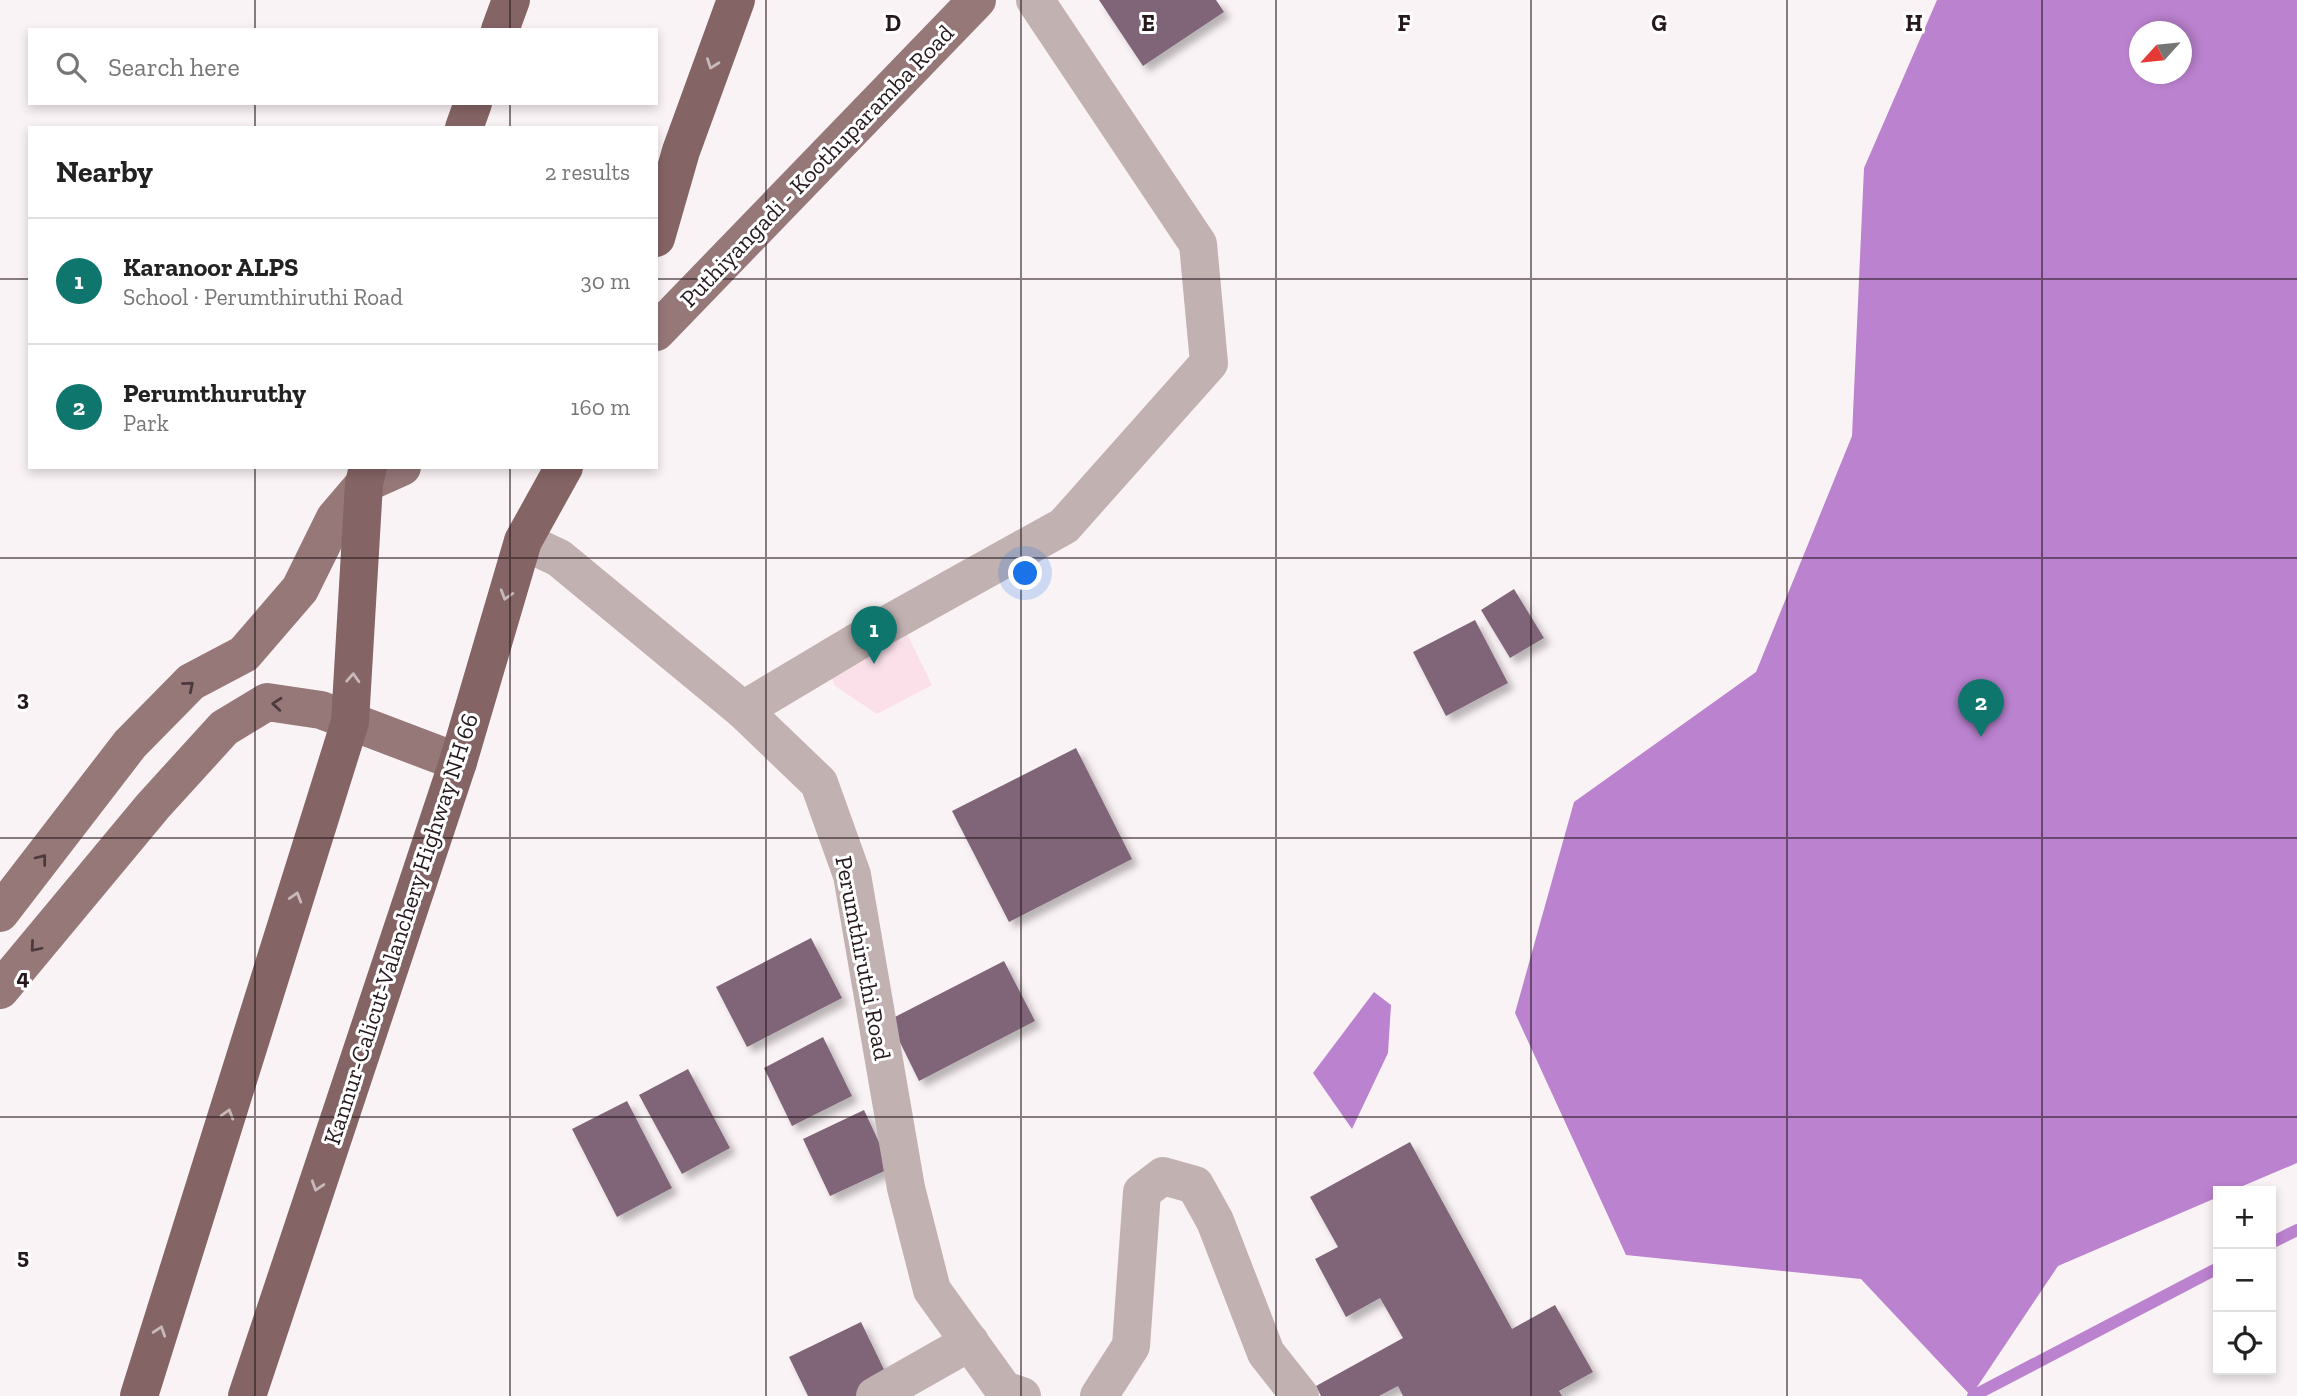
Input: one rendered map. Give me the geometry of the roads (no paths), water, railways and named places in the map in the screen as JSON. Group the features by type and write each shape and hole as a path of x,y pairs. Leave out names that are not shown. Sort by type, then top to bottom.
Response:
{"highway":[{"path":"501,28 511,0"},
{"path":"658,231 681,151 736,0"},
{"path":"465,126 472,105"},
{"name":"Kannur-Calicut-Valanchery Highway NH 66","path":"247,1396 458,762 523,541 563,469"},
{"path":"139,1396 350,722 366,476"}],"main road":[{"name":"Puthiyangadi - Koothuparamba Road","path":"658,330 977,0"},
{"path":"0,913 130,744 191,682 244,654 300,589 335,518 366,476 394,469"},
{"path":"0,990 153,806 224,728 267,702 321,710 458,762"}],"street":[{"path":"743,710 877,630 1064,526 1209,363 1198,244 1035,0"},
{"name":"Perumthiruthi Road","path":"523,541 559,558 743,710 819,782 852,875 906,1188 932,1290 1004,1390 1022,1396"},
{"path":"1099,1396 1131,1346 1142,1192 1163,1176 1195,1185 1215,1221 1266,1353 1300,1396"},
{"path":"875,1396 970,1342"}],"waterway":[{"path":"2276,1240 2297,1230"},
{"path":"1973,1396 2213,1271"}],"place":[{"name":"Karanoor ALPS","path":"874,664"},
{"name":"Perumthuruthy","path":"1981,737"}]}
